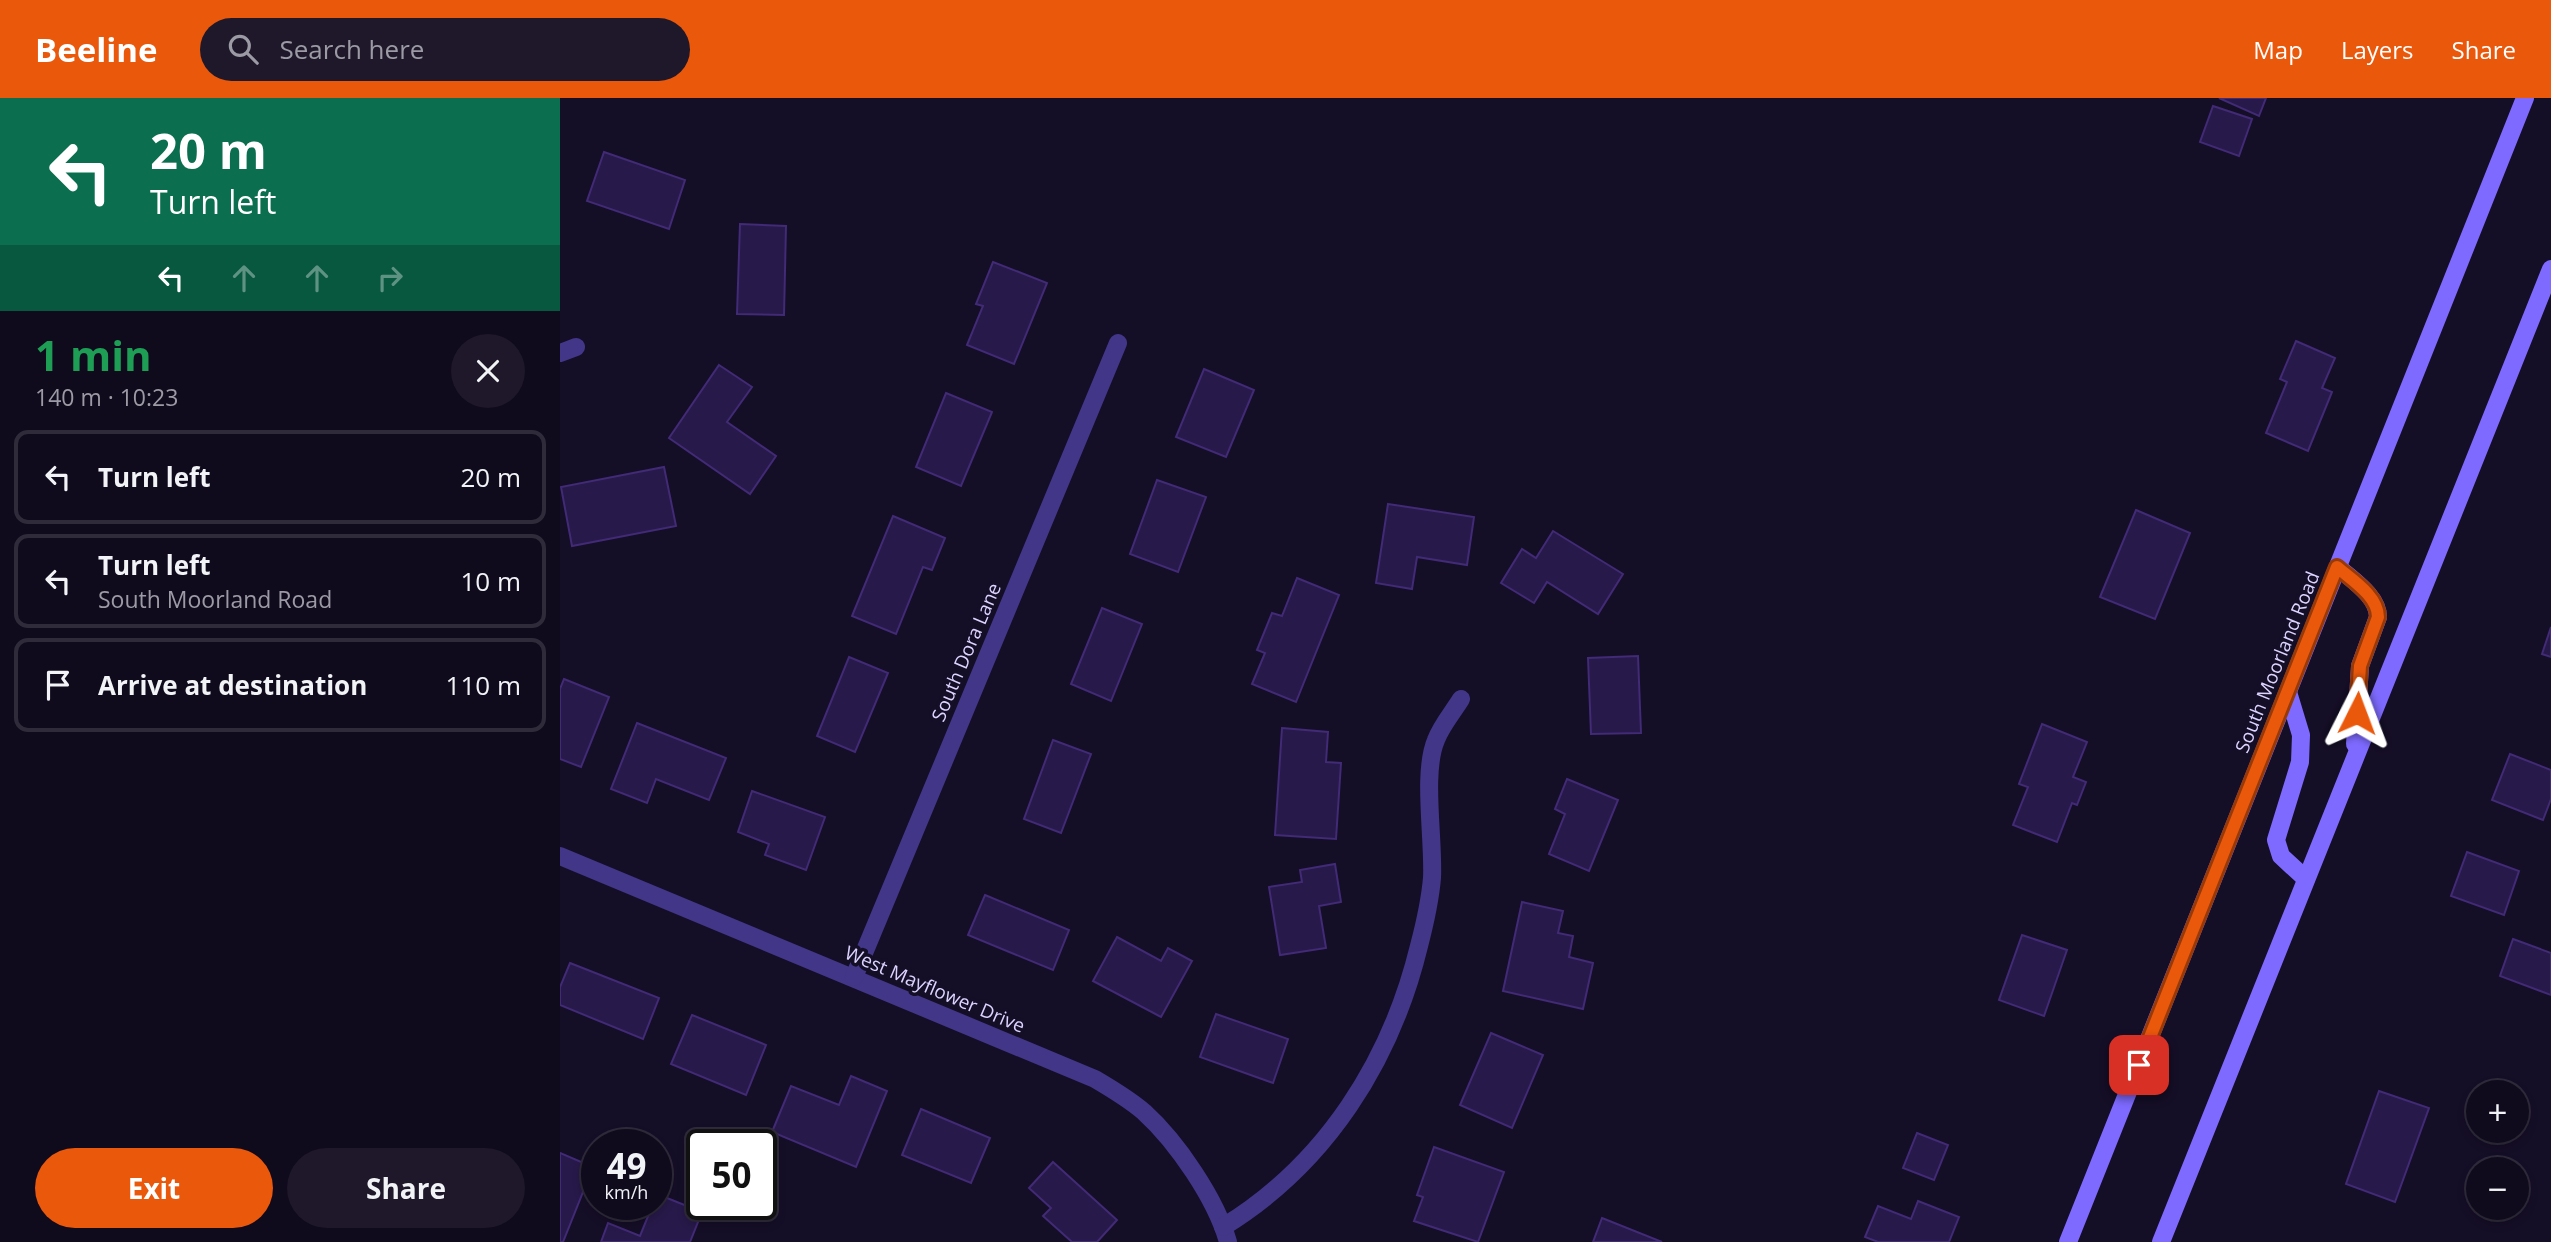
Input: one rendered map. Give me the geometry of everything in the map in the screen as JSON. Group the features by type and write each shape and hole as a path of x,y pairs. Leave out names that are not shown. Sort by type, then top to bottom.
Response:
{"main road":[{"name":"South Moorland Road","path":"2068,1242 2525,98"},
{"path":"2161,1242 2551,268"},
{"path":"2337,567 2373,600 2378,609 2378,617 2360,666 2354,761"},
{"path":"2288,692 2301,735 2300,762 2276,840 2281,856 2306,879"}],"street":[{"name":"South Dora Lane","path":"853,977 1118,343"},
{"path":"1226,1234 1328,1136 1355,1099 1392,1031 1411,981 1430,890 1431,761 1436,739 1461,699"},
{"name":"West Mayflower Drive","path":"560,856 1095,1079 1125,1097 1161,1129 1202,1185 1226,1234"}],"building":[{"path":"2219,98 2266,98 2259,116"},
{"path":"2213,106 2252,119 2239,156 2200,142"},
{"path":"604,152 685,180 669,229 587,201"},
{"path":"740,224 786,226 784,315 737,314"},
{"path":"993,262 1047,283 1014,364 967,345 983,306 976,304"},
{"path":"2296,341 2335,358 2322,388 2332,392 2308,451 2266,433 2287,382 2280,379"},
{"path":"719,365 752,387 727,422 776,456 750,494 669,438"},
{"path":"1204,369 1254,390 1226,457 1176,437"},
{"path":"946,393 992,412 961,486 916,467"},
{"path":"664,467 676,526 572,546 561,487"},
{"path":"1157,480 1206,497 1178,572 1130,554"},
{"path":"1388,504 1474,517 1467,565 1417,557 1412,589 1376,583"},
{"path":"2136,510 2190,533 2155,619 2100,597"},
{"path":"893,516 945,538 932,570 923,567 896,634 852,616"},
{"path":"1553,531 1623,574 1598,614 1547,582 1534,603 1501,583 1522,549 1536,558"},
{"path":"1297,578 1339,595 1296,702 1252,684 1265,653 1257,650 1272,613 1282,616"},
{"path":"1102,608 1142,624 1111,701 1071,684"},
{"path":"2551,627 2551,657 2542,654"},
{"path":"1638,656 1641,733 1591,734 1588,658"},
{"path":"849,657 888,673 855,752 817,736"},
{"path":"564,679 609,697 581,767 560,759 560,689"},
{"path":"637,723 726,758 709,800 656,779 647,803 611,789"},
{"path":"2042,724 2087,742 2073,777 2086,782 2077,805 2072,803 2057,842 2013,825 2028,787 2019,784"},
{"path":"1282,728 1328,732 1326,762 1341,763 1336,839 1275,835"},
{"path":"1053,740 1091,754 1061,833 1024,819"},
{"path":"2510,754 2551,770 2551,799 2543,820 2492,800"},
{"path":"1567,779 1618,800 1589,871 1549,854 1565,814 1555,809"},
{"path":"752,791 825,817 806,870 765,855 769,844 738,832"},
{"path":"2467,852 2519,871 2504,915 2451,896"},
{"path":"1335,864 1341,902 1319,906 1326,948 1280,955 1269,887 1302,882 1300,870"},
{"path":"985,895 1069,930 1053,970 968,935"},
{"path":"1522,902 1563,911 1558,933 1573,936 1569,957 1593,963 1583,1009 1503,991"},
{"path":"2022,935 2067,950 2044,1016 1999,1000"},
{"path":"1117,937 1161,961 1168,948 1192,961 1161,1017 1093,981"},
{"path":"2513,939 2551,953 2551,995 2500,976"},
{"path":"570,963 659,998 643,1039 560,1005 560,987"},
{"path":"1216,1014 1288,1039 1273,1083 1200,1057"},
{"path":"692,1015 766,1045 746,1095 671,1064"},
{"path":"1491,1033 1543,1055 1512,1128 1460,1105"},
{"path":"851,1076 887,1091 856,1167 777,1134 777,1129 773,1129 791,1086 839,1105"},
{"path":"2379,1091 2429,1108 2395,1202 2346,1184"},
{"path":"921,1109 990,1138 971,1183 902,1155"},
{"path":"1917,1133 1948,1145 1934,1180 1903,1168"},
{"path":"1434,1147 1504,1172 1478,1242 1414,1221 1423,1197 1417,1195"},
{"path":"560,1153 581,1162 581,1197 563,1242 560,1242"},
{"path":"1053,1162 1117,1220 1097,1242 1072,1242 1043,1216 1051,1208 1029,1188"},
{"path":"672,1200 686,1206 686,1220 699,1220 690,1242 601,1242 608,1223 640,1236 646,1220 672,1220"},
{"path":"1918,1201 1959,1217 1949,1242 1878,1242 1865,1237 1878,1206 1911,1219"},
{"path":"1602,1218 1662,1242 1593,1242"}],"route":[{"path":"2139,1065 2337,567 2373,600 2378,609 2378,617 2360,666 2357,713"}]}
